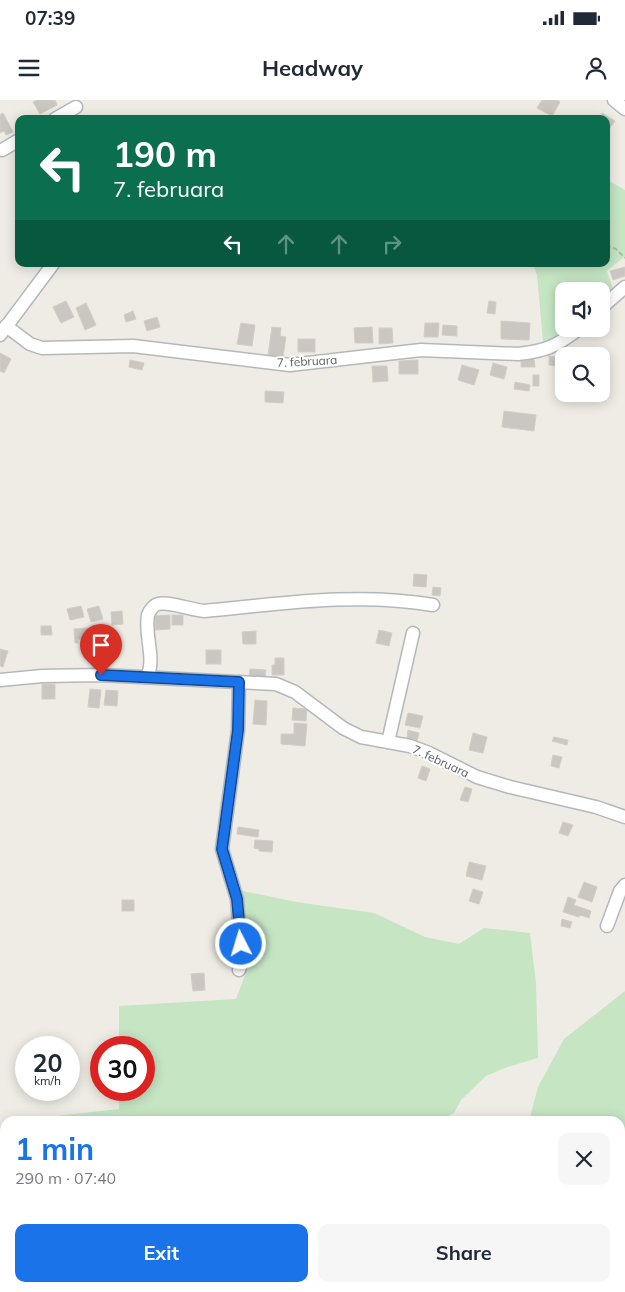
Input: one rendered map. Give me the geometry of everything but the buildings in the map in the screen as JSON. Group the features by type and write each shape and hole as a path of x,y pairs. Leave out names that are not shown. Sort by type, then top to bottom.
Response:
{"street":[{"path":"614,100 625,108"},
{"path":"63,115 76,109"},
{"path":"2,150 15,142"},
{"name":"7. februara","path":"51,267 3,331 42,348 133,346 290,365 421,350 530,353 549,349 567,337"},
{"path":"610,300 625,287"},
{"path":"147,677 150,666 148,615 154,606 158,604 172,604 187,609 204,611 333,599 394,599 433,605"},
{"path":"388,742 413,633"},
{"name":"7. februara","path":"0,680 42,676 101,675 276,684 287,687 351,733 361,737 410,746 429,753 476,777 596,807 625,817"},
{"path":"239,682 238,730 222,849 237,899 242,962 239,970"},
{"path":"607,926 620,891 625,885"}],"path":[{"path":"610,247 616,249 625,258"}],"green space":[{"path":"610,181 625,190 625,256 607,271 613,289 610,292 610,282 555,282 555,337 558,337 549,343 543,341 537,275 534,267 610,267"},
{"path":"238,890 296,902 374,913 425,937 459,944 484,928 530,933 536,983 538,1058 507,1067 486,1076 461,1100 454,1113 448,1116 58,1116 119,1109 119,1101 155,1101 155,1036 119,1036 119,1006 236,999 247,970 251,950 246,919"},
{"path":"625,991 625,1116 530,1116 538,1087 564,1039"}],"route":[{"path":"101,675 239,682 238,730 222,849 237,899 241,944"}]}
